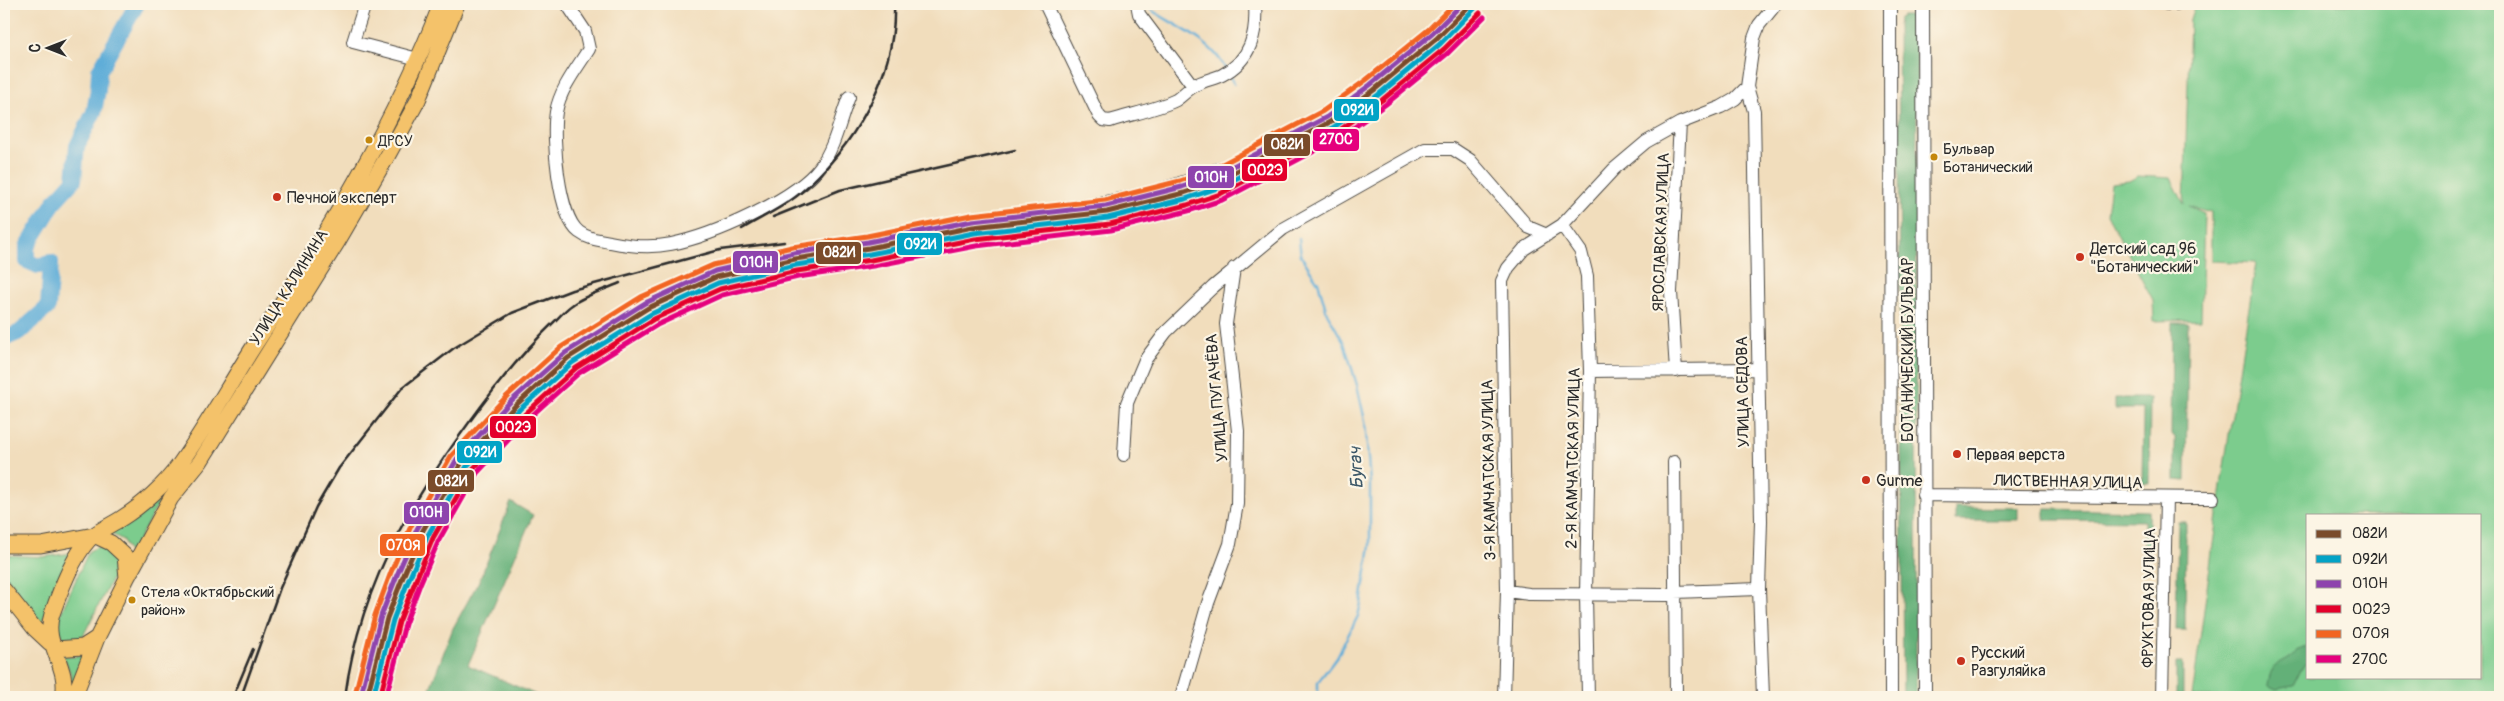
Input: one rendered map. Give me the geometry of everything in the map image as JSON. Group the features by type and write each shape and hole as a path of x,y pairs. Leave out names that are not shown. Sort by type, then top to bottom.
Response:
{"main road":[{"name":"УЛИЦА КАЛИНИНА","path":"94,535 124,517 145,501 178,466 305,269 341,208 383,134 441,4"},
{"name":"УЛИЦА КАЛИНИНА","path":"74,697 97,638 127,578 171,498 200,462 369,187 418,100 457,4"},
{"path":"4,545 40,545 94,535 120,548 125,556 127,578"},
{"path":"63,697 64,680 52,646 49,625 61,591 83,549 94,535"},
{"path":"4,590 35,629 52,646 83,647 97,638"}],"street":[{"path":"365,4 352,42 418,59"},
{"path":"567,4 584,31 589,49 567,82 556,111 554,142 561,196 572,224 578,232 591,239 624,245 670,244 707,234 762,210 795,188 820,167 830,147 848,97"},
{"path":"1045,4 1099,116 1104,120 1110,121 1178,99 1193,86 1220,76 1240,64 1250,50 1256,22 1255,4"},
{"path":"1137,4 1140,14 1193,86"},
{"path":"1747,87 1754,38 1759,25 1776,4"},
{"name":"БОТАНИЧЕСКИЙ БУЛЬВАР","path":"1890,4 1892,697"},
{"name":"БОТАНИЧЕСКИЙ БУЛЬВАР","path":"1923,4 1924,697"},
{"path":"2167,4 2176,4"},
{"name":"3-Я КАМЧАТСКАЯ УЛИЦА","path":"1504,697 1507,591 1502,281 1508,268 1524,249 1562,225 1614,169 1646,142 1680,123 1721,107 1735,99 1747,87"},
{"name":"УЛИЦА СЕДОВА","path":"1747,87 1754,110 1761,521 1759,590 1763,697"},
{"name":"ЯРОСЛАВСКАЯ УЛИЦА","path":"1676,371 1671,292 1680,123"},
{"path":"1124,455 1128,403 1145,360 1166,332 1234,268 1295,222 1425,149 1453,149 1470,160 1528,227 1547,235"},
{"name":"2-Я КАМЧАТСКАЯ УЛИЦА","path":"1562,225 1576,244 1584,260 1587,276 1590,371 1586,595 1588,697"},
{"name":"УЛИЦА ПУГАЧЁВА","path":"1181,697 1208,603 1230,544 1238,504 1238,431 1226,324 1234,268"},
{"path":"1590,371 1676,371 1693,368 1757,369"},
{"path":"1674,462 1676,697"},
{"name":"ЛИСТВЕННАЯ УЛИЦА","path":"1923,495 2213,498"},
{"name":"ФРУКТОВАЯ УЛИЦА","path":"2162,697 2166,498"},
{"path":"1507,591 1530,594 1668,595 1676,592 1759,590"}],"green space":[{"path":"2195,4 2500,4 2500,697 2192,697 2222,479 2256,263 2211,261 2211,212 2189,206 2204,213 2201,320 2154,321 2153,300 2107,214 2111,183 2129,181 2138,176 2171,178 2184,204 2190,19"},
{"path":"1913,16 1917,24 1916,697 1903,697 1898,25 1899,18"},
{"path":"2172,323 2188,323 2186,481 2175,480 2175,437 2171,434"},
{"path":"2115,398 2150,398 2149,483 2142,483 2143,409 2115,409"},
{"path":"162,497 130,555 123,540 108,532 155,499"},
{"path":"511,502 533,515 468,665 541,697 429,697 429,691 453,628 480,579"},
{"path":"1955,507 2018,508 2018,520 1955,520"},
{"path":"2045,509 2149,511 2150,549 2144,549 2144,521 2045,520"},
{"path":"2178,522 2186,522 2185,630 2176,630"},
{"path":"100,546 106,547 115,556 114,575 82,638 70,642 64,640 57,629 59,617 89,551"},
{"path":"73,553 52,597 42,624 4,574 4,555 42,557"},
{"path":"2306,648 2306,664 2293,686 2276,689 2268,685 2274,667 2300,649"},
{"path":"86,653 72,687 71,675 63,655 74,657"},
{"path":"2176,663 2183,663 2183,697 2176,697"}],"waterway":[{"path":"4,339 20,332 48,307 51,262 38,266 27,261 27,247 55,201 74,180 77,146 94,112 99,71 137,4"},
{"name":"Бугач","path":"1148,4 1151,10 1202,42 1219,58 1225,68"},
{"path":"1230,77 1234,84"},
{"name":"Бугач","path":"1299,239 1301,256 1318,282 1327,313 1344,343 1357,385 1365,421 1370,482 1370,546 1358,616 1337,657 1318,682 1318,697"}],"railway":[{"path":"742,229 778,209 798,195 818,177 853,134 879,84 888,58 893,31 894,4"},
{"path":"983,220 1139,189 1181,177 1224,160 1308,118 1348,92 1420,35 1451,4"},
{"path":"973,227 1108,221 1174,208 1214,192 1304,144 1384,94 1445,41 1480,4"},
{"path":"773,217 840,190 1015,150"},
{"path":"241,697 280,588 316,507 339,468 402,388 454,348 512,313 572,290 720,250 784,242"},
{"path":"345,697 353,653 365,611 380,571 398,533 419,496 468,424 531,345 570,307 583,298 620,283"},
{"path":"233,697 253,649"}],"transit line":[{"name":"070Я","path":"355,694 375,615 391,572 411,526 451,456 507,396 561,347 641,297 713,265 792,247 867,236 971,215 1105,200 1180,181 1211,170 1323,111 1366,80 1428,30 1454,4"},
{"name":"010Н","path":"361,695 381,616 397,575 417,529 457,459 511,401 565,353 645,303 715,271 794,253 868,242 972,221 1106,206 1182,187 1214,176 1327,117 1370,85 1432,34 1462,4"},
{"name":"082И","path":"367,697 387,618 403,577 422,532 462,462 516,405 568,358 648,308 716,277 795,259 869,248 973,227 1107,212 1184,193 1216,182 1330,122 1374,90 1436,39 1471,4"},
{"name":"092И","path":"373,697 393,620 409,579 428,535 467,466 520,409 572,363 651,314 718,283 796,265 870,254 974,233 1108,218 1185,199 1218,188 1334,127 1378,95 1440,44 1475,8"},
{"name":"002Э","path":"380,697 399,622 415,582 433,538 472,470 525,414 576,368 654,319 720,289 797,271 871,260 975,239 1110,224 1187,205 1220,194 1337,132 1382,100 1444,49 1480,13"},
{"name":"270С","path":"386,697 405,624 420,584 439,540 477,473 529,418 579,373 657,325 722,295 798,277 873,266 976,246 1111,230 1188,211 1222,200 1341,137 1386,104 1448,53 1484,17"}],"place":[{"name":"ДРСУ","path":"369,140"},
{"name":"Бульвар Ботанический","path":"1934,157"},
{"name":"Печной эксперт","path":"277,197"},
{"name":"Детский сад 96 \"Ботанический\"","path":"2080,257"},
{"name":"Первая верста","path":"1957,454"},
{"name":"Gurme","path":"1866,480"},
{"name":"Стела «Октябрьский район»","path":"132,600"},
{"name":"Русский Разгуляйка","path":"1961,661"}]}
